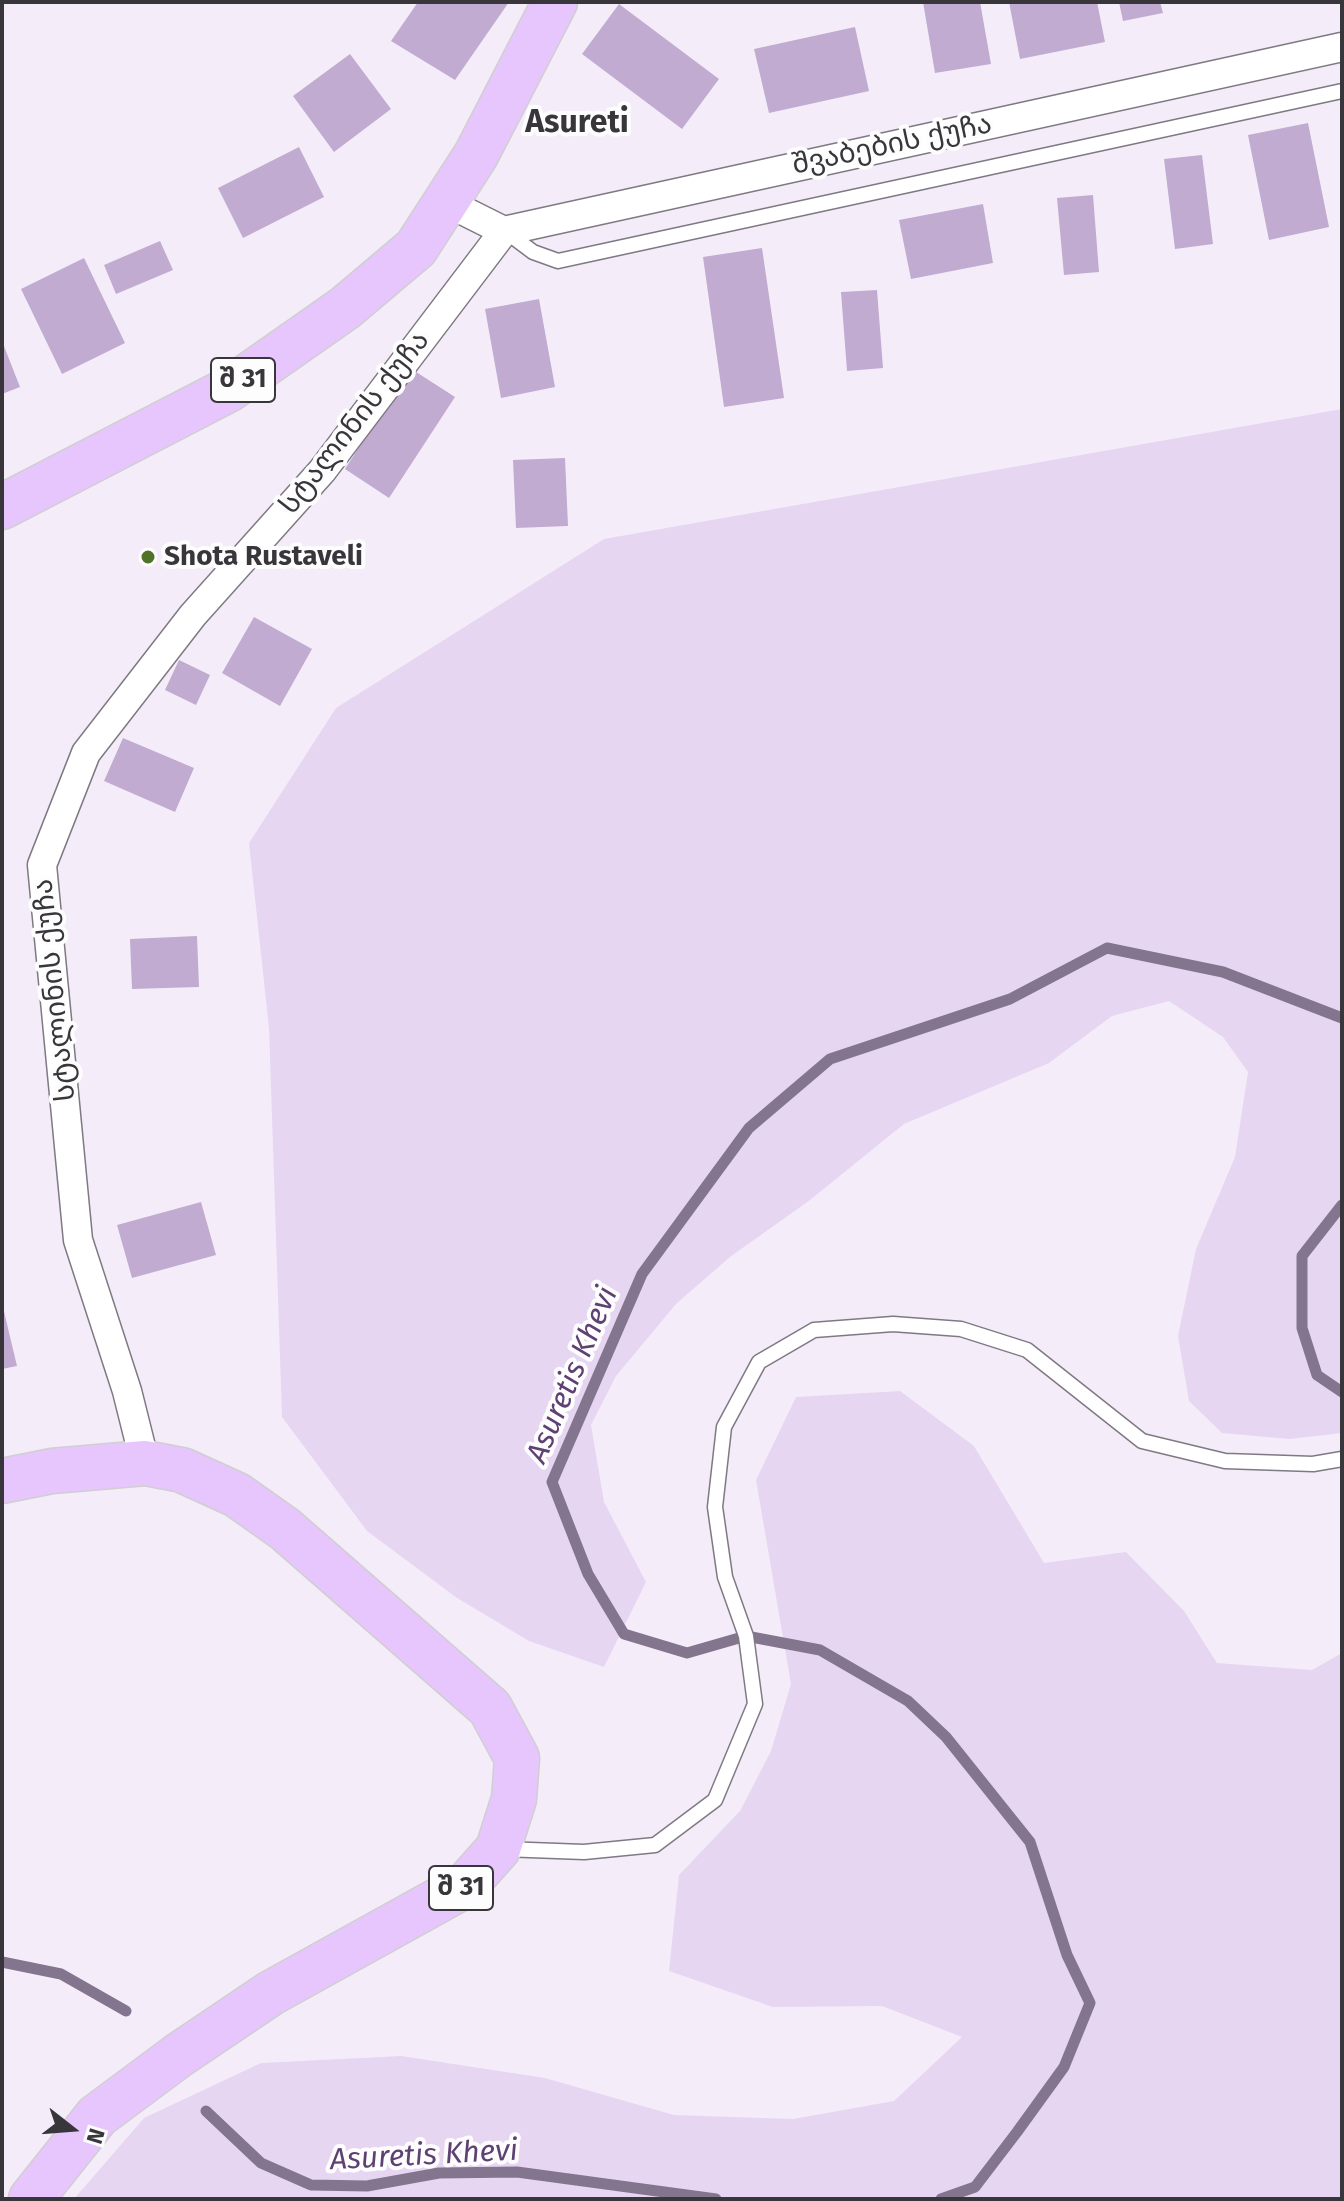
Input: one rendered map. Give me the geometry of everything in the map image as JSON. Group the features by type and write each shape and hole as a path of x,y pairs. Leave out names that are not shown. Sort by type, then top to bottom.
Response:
{"main road":[{"name":"შ 31","path":"2,507 228,390 345,308 416,248 448,203 476,155 555,2"},
{"name":"შ 31","path":"2,1481 52,1471 145,1463 182,1470 237,1495 285,1529 490,1708 517,1758 514,1799 498,1849 466,1885 271,1993 179,2055 97,2116 31,2199"}],"street":[{"name":"შვაბების ქუჩა","path":"504,231 1342,47"},
{"path":"448,203 504,231"},
{"name":"სტალინის ქუჩა","path":"145,1463 127,1391 78,1240 42,865 86,753 193,615 322,471 504,231"}],"lane":[{"path":"504,231 533,252 558,261 1342,91"},
{"path":"498,1849 584,1852 655,1845 715,1800 755,1704 746,1636 725,1577 715,1507 724,1427 759,1362 814,1330 893,1324 961,1329 1027,1350 1142,1441 1225,1461 1313,1464 1342,1459"}],"shaded area":[{"path":"1342,409 1342,1433 1289,1439 1222,1433 1189,1401 1178,1336 1196,1249 1235,1157 1248,1072 1223,1037 1169,1001 1112,1016 1049,1063 904,1124 810,1200 730,1257 676,1304 616,1376 591,1425 604,1502 646,1582 604,1667 529,1641 457,1598 367,1531 282,1417 269,1028 249,843 336,708 604,539"},
{"path":"900,1391 974,1446 1044,1563 1126,1552 1184,1611 1217,1663 1312,1670 1342,1653 1342,2199 74,2199 144,2118 261,2063 401,2056 545,2078 674,2115 793,2119 894,2101 962,2037 882,2006 773,2007 669,1971 679,1875 740,1811 771,1751 791,1684 756,1480 796,1397"}],"building":[{"path":"418,2 509,2 455,80 391,41"},
{"path":"923,2 980,2 991,64 935,73"},
{"path":"1009,2 1097,2 1105,42 1020,59"},
{"path":"1119,2 1160,2 1163,13 1123,21"},
{"path":"619,4 719,79 682,129 582,54"},
{"path":"855,27 869,91 769,113 754,49"},
{"path":"350,54 391,109 334,152 293,96"},
{"path":"1308,123 1329,227 1269,240 1248,135"},
{"path":"299,147 324,197 243,238 218,188"},
{"path":"1202,155 1213,244 1175,249 1164,159"},
{"path":"1093,195 1099,272 1064,275 1057,198"},
{"path":"983,204 993,263 911,279 899,220"},
{"path":"160,241 173,270 116,294 104,265"},
{"path":"762,248 784,398 724,407 703,257"},
{"path":"84,258 125,343 62,374 21,289"},
{"path":"877,290 883,368 847,371 841,292"},
{"path":"539,299 555,387 501,398 485,309"},
{"path":"2,341 20,387 2,394"},
{"path":"410,368 455,397 389,498 345,469"},
{"path":"565,458 568,526 516,528 513,460"},
{"path":"254,617 312,649 280,706 222,673"},
{"path":"179,660 210,675 196,705 165,690"},
{"path":"123,738 194,768 175,812 104,781"},
{"path":"197,936 199,987 132,989 130,939"},
{"path":"201,1202 216,1255 132,1278 117,1225"},
{"path":"2,1303 17,1366 2,1369"}],"waterway":[{"name":"Asuretis Khevi","path":"941,2199 975,2187 1017,2132 1064,2067 1090,2003 1067,1955 1030,1842 946,1737 908,1701 820,1650 746,1636 687,1653 624,1634 588,1574 552,1482 642,1274 749,1128 830,1059 1010,999 1107,948 1223,972 1342,1018"},
{"name":"Asuretis Khevi","path":"1342,1205 1302,1256 1302,1328 1317,1375 1342,1392"},
{"name":"Asuretis Khevi","path":"2,1962 61,1974 126,2011"},
{"name":"Asuretis Khevi","path":"206,2111 261,2163 311,2185 367,2186 439,2173 517,2172 716,2199"}],"place":[{"name":"Shota Rustaveli","path":"148,557"}],"district":[{"name":"Asureti","path":"577,123"}]}
